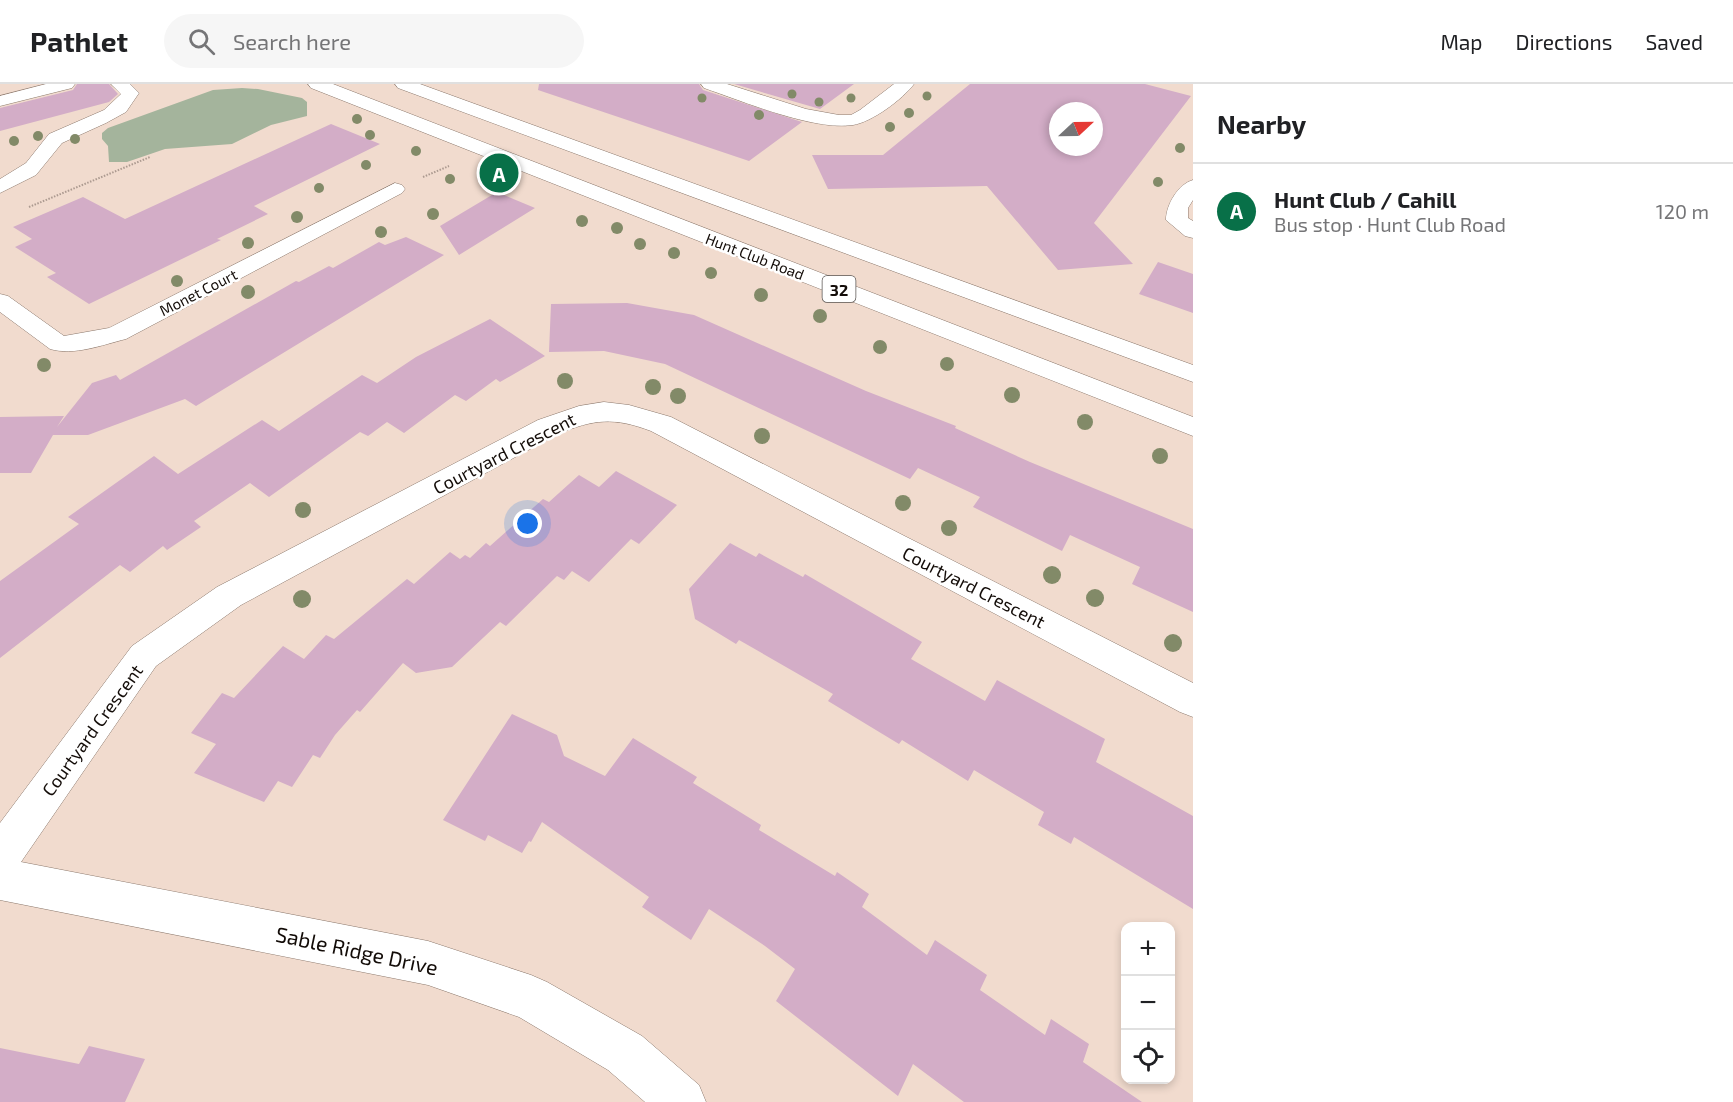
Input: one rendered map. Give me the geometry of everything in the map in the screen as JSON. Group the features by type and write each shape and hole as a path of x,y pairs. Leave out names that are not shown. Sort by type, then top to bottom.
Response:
{"street":[{"path":"0,101 66,84"},
{"path":"0,187 35,166 46,147 56,137 106,116 128,101 130,93 120,84"},
{"name":"Hunt Club Road","path":"317,84 1193,427"},
{"name":"32","path":"404,84 1193,374"},
{"path":"710,84 807,114 842,120 852,120 864,115 905,84"},
{"path":"1193,186 1177,208 1177,220 1193,231"},
{"name":"Monet Court","path":"0,301 59,344 76,343 117,334 395,189"},
{"name":"Courtyard Crescent","path":"0,857 144,656 229,596 548,427 590,411 632,413 661,424 1193,701"},
{"name":"Sable Ridge Drive","path":"0,879 428,963 531,998 625,1053 682,1102"}],"path":[{"path":"395,189 486,151"},
{"path":"22,210 150,157"}],"green space":[{"path":"242,88 302,98 307,102 307,116 271,125 232,144 165,149 127,162 109,162 108,146 102,139 102,133 108,128 213,90"}],"building":[{"path":"77,84 109,84 118,94 109,102 0,131 0,108 73,90"},
{"path":"539,84 699,84 703,90 802,122 749,161 538,90"},
{"path":"734,84 854,84 820,109"},
{"path":"970,84 1145,84 1191,96 1094,223 1133,264 1058,270 987,186 828,189 812,155 883,155"},
{"path":"331,124 380,144 254,206 268,214 217,239 221,240 89,304 47,277 56,273 15,247 32,239 13,227 83,197 125,219"},
{"path":"497,192 535,208 459,255 440,226"},
{"path":"406,237 444,255 196,406 185,399 88,435 53,435 31,473 0,473 0,417 64,416 57,427 92,383 116,375 120,380 296,281 299,282 329,266 333,268 379,242 385,245"},
{"path":"1158,262 1193,274 1193,313 1139,294"},
{"path":"627,303 694,315 866,391 956,426 955,428 1030,462 1193,529 1193,612 1132,584 1140,567 1070,535 1062,551 973,507 980,497 918,468 910,479 665,364 604,351 549,352 551,304"},
{"path":"490,319 545,356 500,382 496,379 466,401 455,395 404,433 387,422 368,436 360,432 269,497 250,483 194,521 201,527 167,550 163,546 130,572 120,565 0,658 0,581 79,524 68,517 154,456 178,474 262,420 279,431 362,375 377,383 416,357"},
{"path":"616,471 677,505 639,544 631,539 589,582 572,571 564,580 557,576 506,626 500,622 452,667 416,673 403,663 360,712 357,710 335,735 320,758 313,755 292,787 278,781 264,802 194,773 216,744 191,733 222,693 234,698 283,646 304,659 326,635 334,639 407,579 414,584 450,552 460,559 465,555 470,558 486,543 490,546 543,499 549,502 579,475 599,487"},
{"path":"730,543 756,557 759,553 803,577 805,574 922,642 911,659 985,701 997,680 1105,739 1096,762 1193,816 1193,909 1074,837 1071,844 1038,825 1044,812 974,770 968,781 902,740 899,744 828,701 833,694 739,640 736,644 695,619 689,589"},
{"path":"512,714 557,735 564,756 605,776 633,738 697,777 693,783 761,825 759,830 835,876 837,872 869,894 862,907 927,955 935,940 987,975 980,990 1045,1035 1051,1019 1089,1044 1083,1062 1142,1102 964,1102 913,1064 898,1096 776,1001 795,969 709,909 691,940 642,907 649,897 542,822 522,853 488,835 485,841 443,820"},
{"path":"89,1046 145,1059 125,1102 0,1102 0,1048 79,1064"}],"place":[{"name":"Hunt Club / Cahill","path":"499,173"}]}
